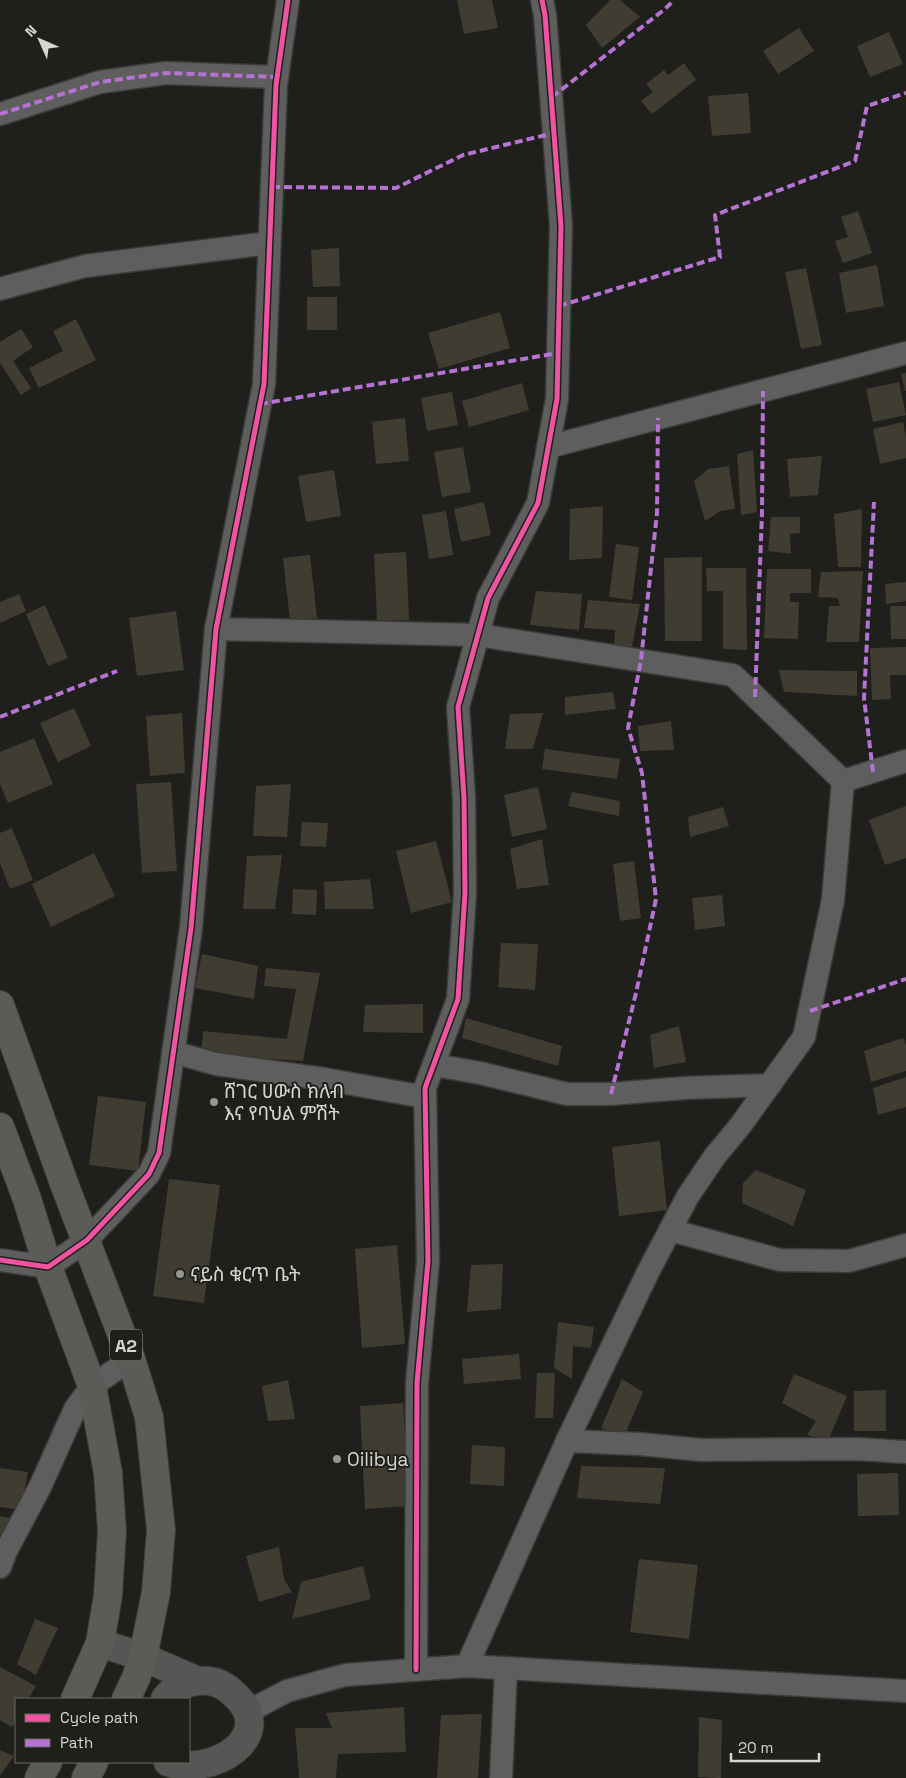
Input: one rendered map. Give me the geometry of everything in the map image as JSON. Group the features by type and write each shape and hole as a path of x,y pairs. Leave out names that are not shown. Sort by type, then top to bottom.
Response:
{"highway":[{"name":"A2","path":"0,1005 65,1186 131,1359 149,1416 161,1530 156,1592 143,1657 126,1698"},
{"name":"A2","path":"0,1126 48,1267 92,1386 108,1473 112,1531 108,1595 100,1643 75,1698"},
{"path":"39,1778 47,1763"},
{"path":"86,1778 94,1763"}],"street":[{"path":"0,1260 48,1267 87,1240 149,1174 159,1153 191,928 216,629 264,384 277,77 288,0"},
{"path":"416,1670 417,1383 428,1261 425,1088 458,999 465,893 464,798 458,707 488,598 538,503 557,399 561,226 545,15 542,0"},
{"path":"0,114 100,82 166,73 277,77"},
{"path":"0,289 86,266 270,242"},
{"path":"548,447 906,353"},
{"path":"216,629 478,635 733,675 843,781"},
{"path":"843,781 906,761"},
{"path":"467,1666 567,1441 688,1196 715,1156 770,1085 804,1037 833,900 843,781"},
{"path":"173,1052 216,1064 360,1085 426,1097"},
{"path":"434,1065 480,1073 567,1094 611,1094 684,1088 770,1085"},
{"path":"670,1230 780,1260 849,1262 906,1245"},
{"path":"0,1567 6,1551 40,1487 75,1409 92,1386 131,1359"},
{"path":"567,1441 640,1444 701,1450 858,1449 906,1452"},
{"path":"100,1643 143,1657 198,1680 214,1682 228,1688 240,1699 247,1712 249,1728 247,1743 239,1768 228,1768 214,1774 193,1776 170,1763"},
{"path":"247,1712 287,1691 345,1675 467,1666 906,1691"},
{"path":"501,1778 506,1668"},
{"path":"166,1698 183,1685 198,1680"}],"building":[{"path":"457,0 492,0 498,28 464,34"},
{"path":"610,0 620,0 640,17 602,48 586,25"},
{"path":"799,28 814,51 778,74 763,51"},
{"path":"889,32 903,64 870,77 857,46"},
{"path":"684,63 696,80 652,114 641,101 653,92 646,84 664,70 668,75"},
{"path":"748,93 751,133 712,136 708,96"},
{"path":"858,211 872,253 843,263 835,241 848,237 841,217"},
{"path":"339,248 340,286 313,287 311,250"},
{"path":"877,265 884,306 846,313 839,273"},
{"path":"806,268 822,345 801,349 785,272"},
{"path":"307,297 337,297 337,330 307,330"},
{"path":"500,312 510,348 439,369 428,333"},
{"path":"76,319 96,360 39,388 29,368 63,351 53,331"},
{"path":"21,329 33,347 13,361 31,388 21,395 0,363 0,342"},
{"path":"906,373 906,391 905,391 901,374"},
{"path":"899,382 906,415 873,422 866,389"},
{"path":"522,383 529,410 469,427 462,401"},
{"path":"452,392 458,425 427,431 421,398"},
{"path":"405,418 409,461 376,464 372,422"},
{"path":"903,422 906,438 906,458 880,464 873,429"},
{"path":"463,447 471,492 442,497 434,452"},
{"path":"753,450 757,512 741,515 737,454"},
{"path":"822,456 818,495 790,497 787,459"},
{"path":"729,466 735,509 720,511 705,521 694,481 708,469"},
{"path":"334,470 341,516 306,522 298,476"},
{"path":"484,502 491,535 461,542 454,509"},
{"path":"603,506 602,558 569,560 570,509"},
{"path":"862,509 861,567 838,567 834,514"},
{"path":"446,511 453,555 429,559 422,515"},
{"path":"771,517 800,517 800,533 790,534 791,554 768,551"},
{"path":"616,544 639,547 632,600 609,597"},
{"path":"406,552 409,620 377,621 374,554"},
{"path":"310,555 317,618 290,621 283,558"},
{"path":"702,557 702,641 665,641 664,558"},
{"path":"706,568 746,568 747,650 723,649 723,591 707,591"},
{"path":"767,569 811,569 811,593 790,593 790,602 799,602 798,639 764,638"},
{"path":"863,571 859,642 826,642 829,606 840,606 838,598 818,597 821,572"},
{"path":"906,582 906,601 886,604 885,584"},
{"path":"536,591 582,594 579,630 530,625"},
{"path":"19,594 26,611 0,623 0,602"},
{"path":"588,600 640,604 632,647 614,648 615,630 584,628"},
{"path":"45,605 68,658 48,666 26,614"},
{"path":"890,606 906,606 906,639 891,639"},
{"path":"176,611 184,670 137,676 129,618"},
{"path":"906,647 906,675 890,675 891,699 872,700 870,648"},
{"path":"779,670 857,671 857,696 784,692"},
{"path":"613,692 616,709 565,715 565,697"},
{"path":"74,708 91,746 58,762 40,723"},
{"path":"182,713 185,773 150,776 146,716"},
{"path":"543,713 533,749 505,749 510,714"},
{"path":"671,721 674,750 640,751 638,726"},
{"path":"34,738 53,784 8,803 0,784 0,752"},
{"path":"545,749 620,759 617,779 542,769"},
{"path":"171,782 177,871 142,873 136,784"},
{"path":"291,784 287,837 253,836 256,786"},
{"path":"538,787 547,829 512,837 504,795"},
{"path":"572,792 620,801 619,816 568,806"},
{"path":"906,806 906,858 885,865 869,820"},
{"path":"723,807 729,826 690,837 688,817"},
{"path":"302,822 328,823 326,847 300,846"},
{"path":"12,828 33,880 10,889 0,863 0,833"},
{"path":"542,839 549,885 517,889 510,849"},
{"path":"436,841 452,902 411,913 396,851"},
{"path":"94,853 115,896 51,927 32,884"},
{"path":"282,855 275,909 243,909 247,856"},
{"path":"634,861 641,918 620,921 613,864"},
{"path":"370,879 374,909 325,909 324,882"},
{"path":"293,889 317,890 316,915 292,914"},
{"path":"722,895 725,926 695,930 692,898"},
{"path":"501,943 538,944 535,990 498,987"},
{"path":"202,954 258,966 254,999 195,988"},
{"path":"266,968 320,973 303,1061 201,1055 203,1031 287,1039 296,989 264,986"},
{"path":"423,1004 423,1033 363,1032 365,1005"},
{"path":"466,1018 562,1046 558,1066 462,1038"},
{"path":"679,1026 686,1062 654,1068 650,1035"},
{"path":"903,1038 906,1045 906,1071 871,1082 864,1051"},
{"path":"906,1077 906,1107 878,1115 873,1088"},
{"path":"98,1096 146,1102 138,1171 89,1165"},
{"path":"660,1141 667,1210 619,1216 612,1147"},
{"path":"756,1170 806,1190 793,1226 742,1203 743,1183"},
{"path":"169,1179 220,1185 204,1303 153,1296"},
{"path":"397,1245 405,1344 362,1348 355,1249"},
{"path":"503,1264 501,1309 467,1312 471,1265"},
{"path":"558,1322 594,1327 591,1348 573,1346 572,1379 554,1368"},
{"path":"519,1354 521,1379 464,1384 462,1359"},
{"path":"537,1373 555,1373 553,1418 535,1418"},
{"path":"794,1374 847,1396 828,1441 807,1435 816,1421 782,1403"},
{"path":"622,1379 643,1392 623,1439 601,1428"},
{"path":"288,1380 295,1419 268,1421 262,1386"},
{"path":"886,1390 886,1431 854,1431 854,1391"},
{"path":"403,1403 409,1506 365,1509 360,1406"},
{"path":"472,1445 505,1447 504,1486 470,1484"},
{"path":"581,1466 665,1468 660,1504 577,1498"},
{"path":"0,1468 28,1472 21,1510 0,1507"},
{"path":"898,1473 899,1515 858,1516 857,1474"},
{"path":"0,1516 16,1519 0,1541"},
{"path":"279,1547 284,1579 292,1592 259,1602 246,1556"},
{"path":"639,1559 698,1565 689,1639 630,1632"},
{"path":"363,1566 371,1599 292,1619 301,1582"},
{"path":"35,1619 58,1628 36,1675 17,1664"},
{"path":"0,1667 36,1686 29,1698 15,1698 15,1722 12,1727 0,1720"},
{"path":"404,1707 406,1752 338,1754 336,1778 299,1778 295,1728 332,1728 326,1713"},
{"path":"482,1714 478,1778 437,1778 441,1715"},
{"path":"699,1717 722,1720 721,1778 698,1777"},
{"path":"0,1750 14,1756 0,1776"}],"marked path":[{"path":"552,97 674,0"},
{"path":"0,114 100,82 166,73 277,77"},
{"path":"559,306 720,257 715,215 855,161 867,106 906,93"},
{"path":"272,187 396,188 463,155 554,133"},
{"path":"260,404 558,353"},
{"path":"755,697 762,513 763,391"},
{"path":"611,1094 636,993 656,899 642,773 628,728 641,660 657,513 658,418"},
{"path":"873,772 864,698 874,502"},
{"path":"0,717 117,671"},
{"path":"810,1011 906,979"}],"cycle path":[{"path":"0,1260 48,1267 87,1240 149,1174 159,1153 191,928 216,629 264,384 276,85 288,0"},
{"path":"416,1670 417,1383 428,1261 425,1088 458,999 465,893 464,798 458,707 488,598 538,503 557,399 561,226 545,15 542,0"}],"place":[{"name":"ሸገር ሀውስ ክለብ እና የባህል ምሽት","path":"214,1102"},
{"name":"ናይስ ቁርጥ ቤት","path":"180,1274"},
{"name":"Oilibya","path":"337,1459"}]}
